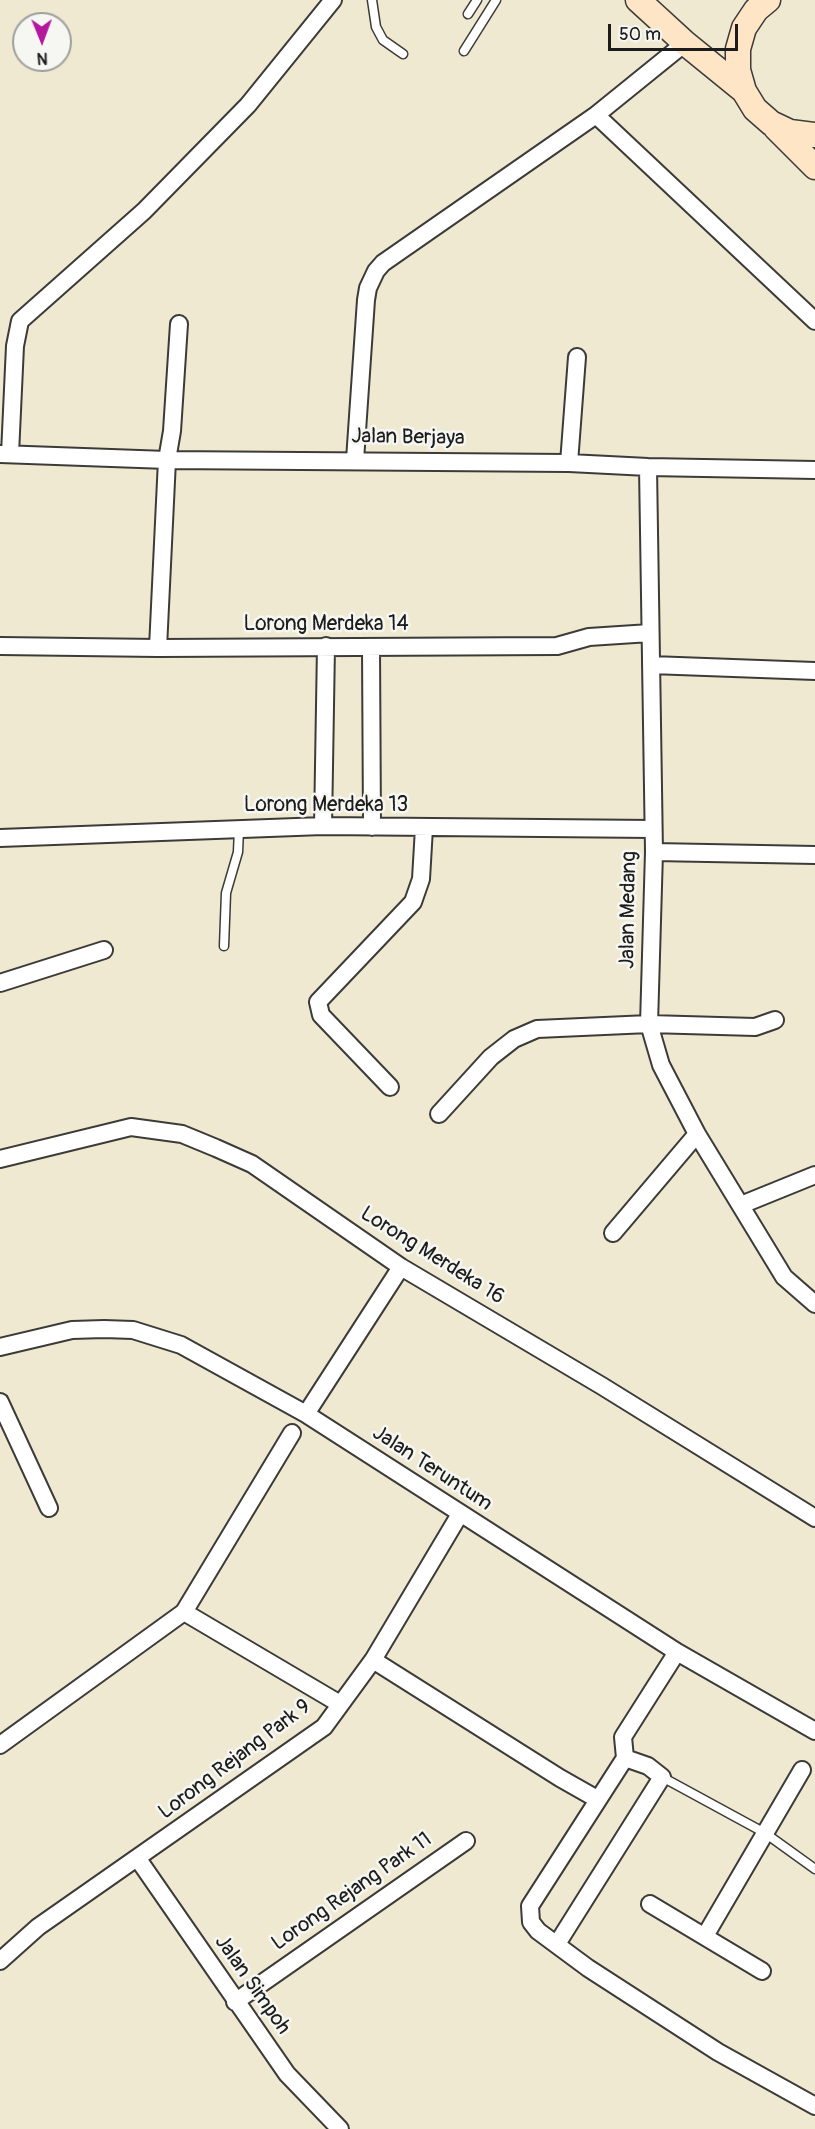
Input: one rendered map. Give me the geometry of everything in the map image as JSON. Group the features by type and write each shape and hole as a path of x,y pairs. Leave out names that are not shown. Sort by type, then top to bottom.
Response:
{"main road":[{"path":"638,0 685,43 744,91"},
{"path":"768,0 756,10 744,28 738,48 738,70 744,91 755,109 815,167"},
{"path":"771,123 790,132 815,135"}],"street":[{"path":"5,454 15,346 20,321 144,211 224,130 248,105 333,0"},
{"path":"355,460 366,300 371,278 382,263 596,115 685,43"},
{"path":"596,115 815,321"},
{"path":"158,648 167,460 172,431 179,324"},
{"path":"569,463 577,357"},
{"name":"Jalan Berjaya","path":"5,454 167,460 569,463 815,470"},
{"name":"Jalan Medang","path":"648,467 654,852 649,1024 661,1065 697,1134 784,1277 815,1304"},
{"name":"Lorong Merdeka 14","path":"0,646 158,648 557,646 589,637 650,633"},
{"path":"322,826 326,646"},
{"path":"371,646 372,827"},
{"path":"651,666 815,671"},
{"name":"Lorong Merdeka 13","path":"0,838 322,826 653,828"},
{"path":"390,1088 321,1015 318,1002 413,902 421,879 424,828"},
{"path":"654,852 815,855"},
{"path":"0,983 104,950"},
{"path":"439,1114 490,1057 514,1039 537,1029 649,1024 754,1027 775,1020"},
{"name":"Lorong Merdeka 16","path":"0,1159 131,1127 182,1134 252,1164 401,1267 602,1386 814,1516"},
{"path":"613,1233 697,1134"},
{"path":"741,1205 815,1174"},
{"path":"306,1414 401,1267"},
{"name":"Jalan Teruntum","path":"0,1347 72,1330 133,1330 154,1334 212,1360 306,1414 677,1652 815,1731"},
{"path":"0,1402 49,1508"},
{"path":"0,1745 184,1612 292,1433"},
{"name":"Lorong Rejang Park 9","path":"0,1961 38,1927 324,1727 373,1660 460,1514"},
{"path":"184,1612 340,1704"},
{"path":"677,1652 623,1737 625,1758 530,1906 531,1922 557,1944 718,2052 815,2106"},
{"path":"373,1660 597,1799"},
{"path":"557,1944 662,1777 648,1766 625,1758"},
{"path":"705,1936 802,1770"},
{"name":"Lorong Rejang Park 11","path":"235,2002 466,1840"},
{"name":"Jalan Simpoh","path":"138,1859 287,2074 339,2129"},
{"path":"650,1904 762,1971"}],"lane":[{"path":"372,0 383,40 403,54"},
{"path":"468,14 477,0"},
{"path":"464,51 496,0"},
{"path":"224,946 226,892 238,852 239,829"},
{"path":"662,1777 765,1833 815,1869"}]}
